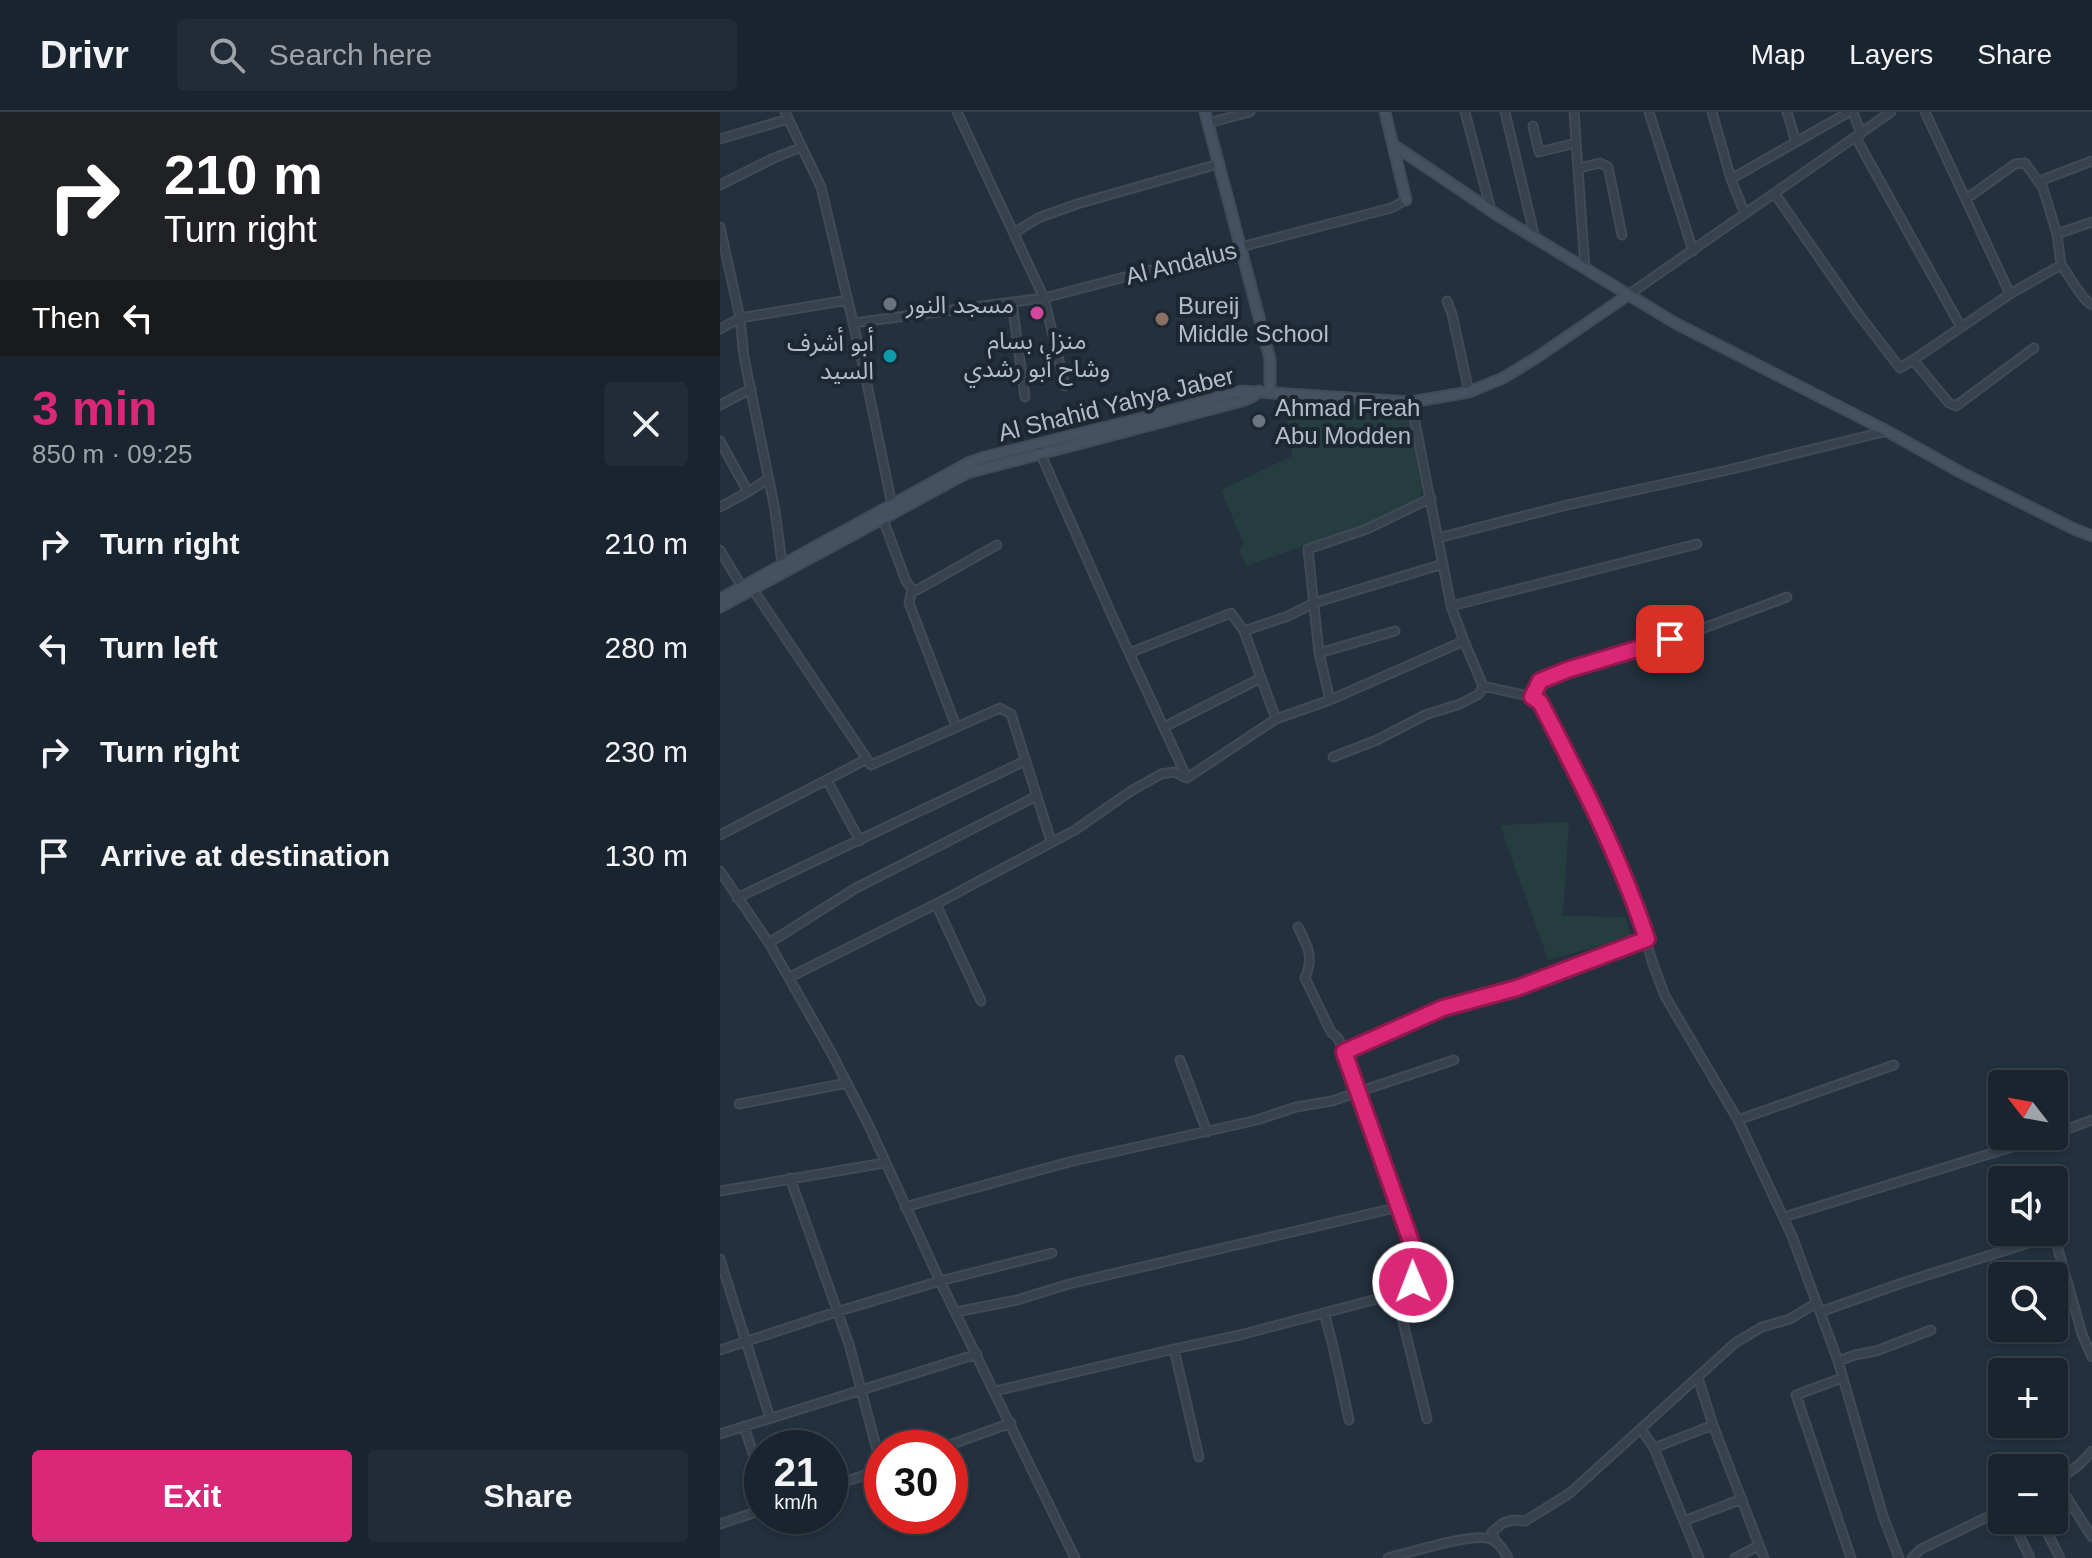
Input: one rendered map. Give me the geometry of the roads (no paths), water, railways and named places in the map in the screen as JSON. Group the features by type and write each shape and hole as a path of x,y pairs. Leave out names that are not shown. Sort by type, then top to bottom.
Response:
{"street":[{"path":"957,112 1044,298 1065,386"},
{"path":"1205,112 1270,359 1265,391"},
{"path":"1208,123 1250,112"},
{"path":"1385,112 1406,200"},
{"path":"1465,112 1492,211"},
{"path":"1505,112 1535,238"},
{"path":"1574,112 1585,268"},
{"path":"1649,112 1693,251"},
{"path":"1712,112 1731,179 1745,214"},
{"path":"1787,112 1796,142"},
{"path":"1731,179 1851,112 1858,136 1961,327"},
{"path":"1628,295 1891,112"},
{"path":"1925,112 2010,294"},
{"path":"720,139 787,116 821,187 892,505"},
{"path":"1533,126 1539,152 1576,143"},
{"path":"1395,146 1492,211 1675,323 1887,431 1960,472 2092,536"},
{"path":"720,185 802,147"},
{"path":"2042,185 2042,180 2047,177 2092,161"},
{"path":"1579,168 1600,163 1608,167 1622,235"},
{"path":"1966,199 2015,164 2025,163 2042,185 2057,234 2061,265 2086,302 2092,305"},
{"path":"1014,233 1038,218 1077,204 1218,164"},
{"path":"1775,194 1900,368 2010,294 2061,265"},
{"name":"Al Andalus","path":"853,323 1044,298 1391,208 1406,200"},
{"path":"2057,234 2092,222"},
{"path":"720,227 740,318 744,357 775,510 782,564"},
{"name":"Al Shahid Yahya Jaber","path":"720,599 967,473 1038,449 1241,391 1411,402 1469,392 1503,378 1536,358 1628,295"},
{"path":"720,329 740,318 848,300"},
{"path":"1447,301 1469,392"},
{"path":"1012,302 1025,397"},
{"path":"1913,360 1949,403 1956,406 2034,348"},
{"path":"720,405 751,389"},
{"path":"1333,757 1377,740 1425,715 1460,704 1479,694 1483,686 1451,606 1411,402"},
{"path":"1438,538 1887,431"},
{"path":"720,441 748,492"},
{"path":"1038,449 1187,778"},
{"name":"Al Shahid Yahya Jaber","path":"720,607 782,564 882,516 892,505 968,463 1038,449"},
{"path":"720,507 768,479"},
{"path":"1330,700 1319,653 1308,549 1367,529 1431,498"},
{"path":"882,516 906,581 912,589 917,590 997,545"},
{"path":"1451,606 1697,544"},
{"path":"720,550 871,765 1000,708 1011,714 1051,841"},
{"path":"1244,631 1288,616 1314,603 1443,564"},
{"path":"912,589 909,603 956,726"},
{"path":"1532,697 1540,681 1567,670 1696,631 1787,597"},
{"path":"1129,653 1231,613 1244,631 1276,719"},
{"path":"1319,653 1395,631"},
{"path":"1187,778 1276,719 1330,700 1464,641"},
{"path":"1164,727 1261,678"},
{"path":"1483,686 1532,697 1540,702 1584,788 1636,908 1665,996 1738,1120 1798,1248 1838,1361 1883,1516 1899,1558"},
{"path":"720,835 867,759"},
{"path":"737,898 1025,761"},
{"path":"790,977 1075,830 1161,774 1174,772 1187,778"},
{"path":"827,780 860,841"},
{"path":"769,943 856,888 1037,796"},
{"path":"720,871 790,977 847,1083 1075,1558"},
{"path":"936,904 981,1001"},
{"path":"995,1391 1240,1335 1396,1294 1420,1276 1421,1270 1344,1052 1305,978 1310,965 1308,945 1298,927"},
{"path":"1344,1052 1443,1008 1517,988 1647,939"},
{"path":"1180,1060 1207,1132"},
{"path":"905,1207 1069,1162 1332,1101 1454,1060"},
{"path":"1738,1120 1894,1065"},
{"path":"739,1104 847,1083"},
{"path":"2068,1129 2092,1120"},
{"path":"1784,1217 2002,1150"},
{"path":"720,1191 884,1163"},
{"path":"790,1178 849,1344 882,1469 848,1481"},
{"path":"956,1312 1399,1207"},
{"path":"1820,1312 2054,1235 2082,1334 2092,1357"},
{"path":"720,1350 940,1281 1052,1253"},
{"path":"720,1259 770,1418"},
{"path":"1396,1294 1427,1419"},
{"path":"1508,1558 1492,1532 1498,1526 1513,1520 1525,1521 1570,1493 1735,1343 1762,1327 1790,1319 1816,1303"},
{"path":"1324,1313 1349,1420"},
{"path":"1838,1361 1876,1351 1931,1330"},
{"path":"1174,1349 1199,1457"},
{"path":"720,1434 977,1354"},
{"path":"1698,1378 1764,1558"},
{"path":"1842,1378 1796,1395 1851,1558"},
{"path":"968,1438 1011,1423"},
{"path":"1654,1448 1713,1425"},
{"path":"744,1426 745,1430"},
{"path":"1641,1429 1654,1448 1699,1558"},
{"path":"2068,1473 2092,1451"},
{"path":"1684,1521 1742,1499"},
{"path":"2068,1500 2092,1537"},
{"path":"720,1524 744,1516"},
{"path":"1912,1558 1921,1549 1988,1517"},
{"path":"2019,1534 2030,1558"},
{"path":"2048,1534 2060,1558"},
{"path":"1388,1558 1461,1540 1483,1537 1495,1540"},
{"path":"1735,1558 1758,1546"}],"place":[{"name":"مسجد النور","path":"890,304"},
{"name":"منزل بسام وشاح أبو رشدي","path":"1037,313"},
{"name":"Bureij Middle School","path":"1162,319"},
{"name":"أبو أشرف السيد","path":"890,356"},
{"name":"Ahmad Freah Abu Modden","path":"1259,421"}]}
